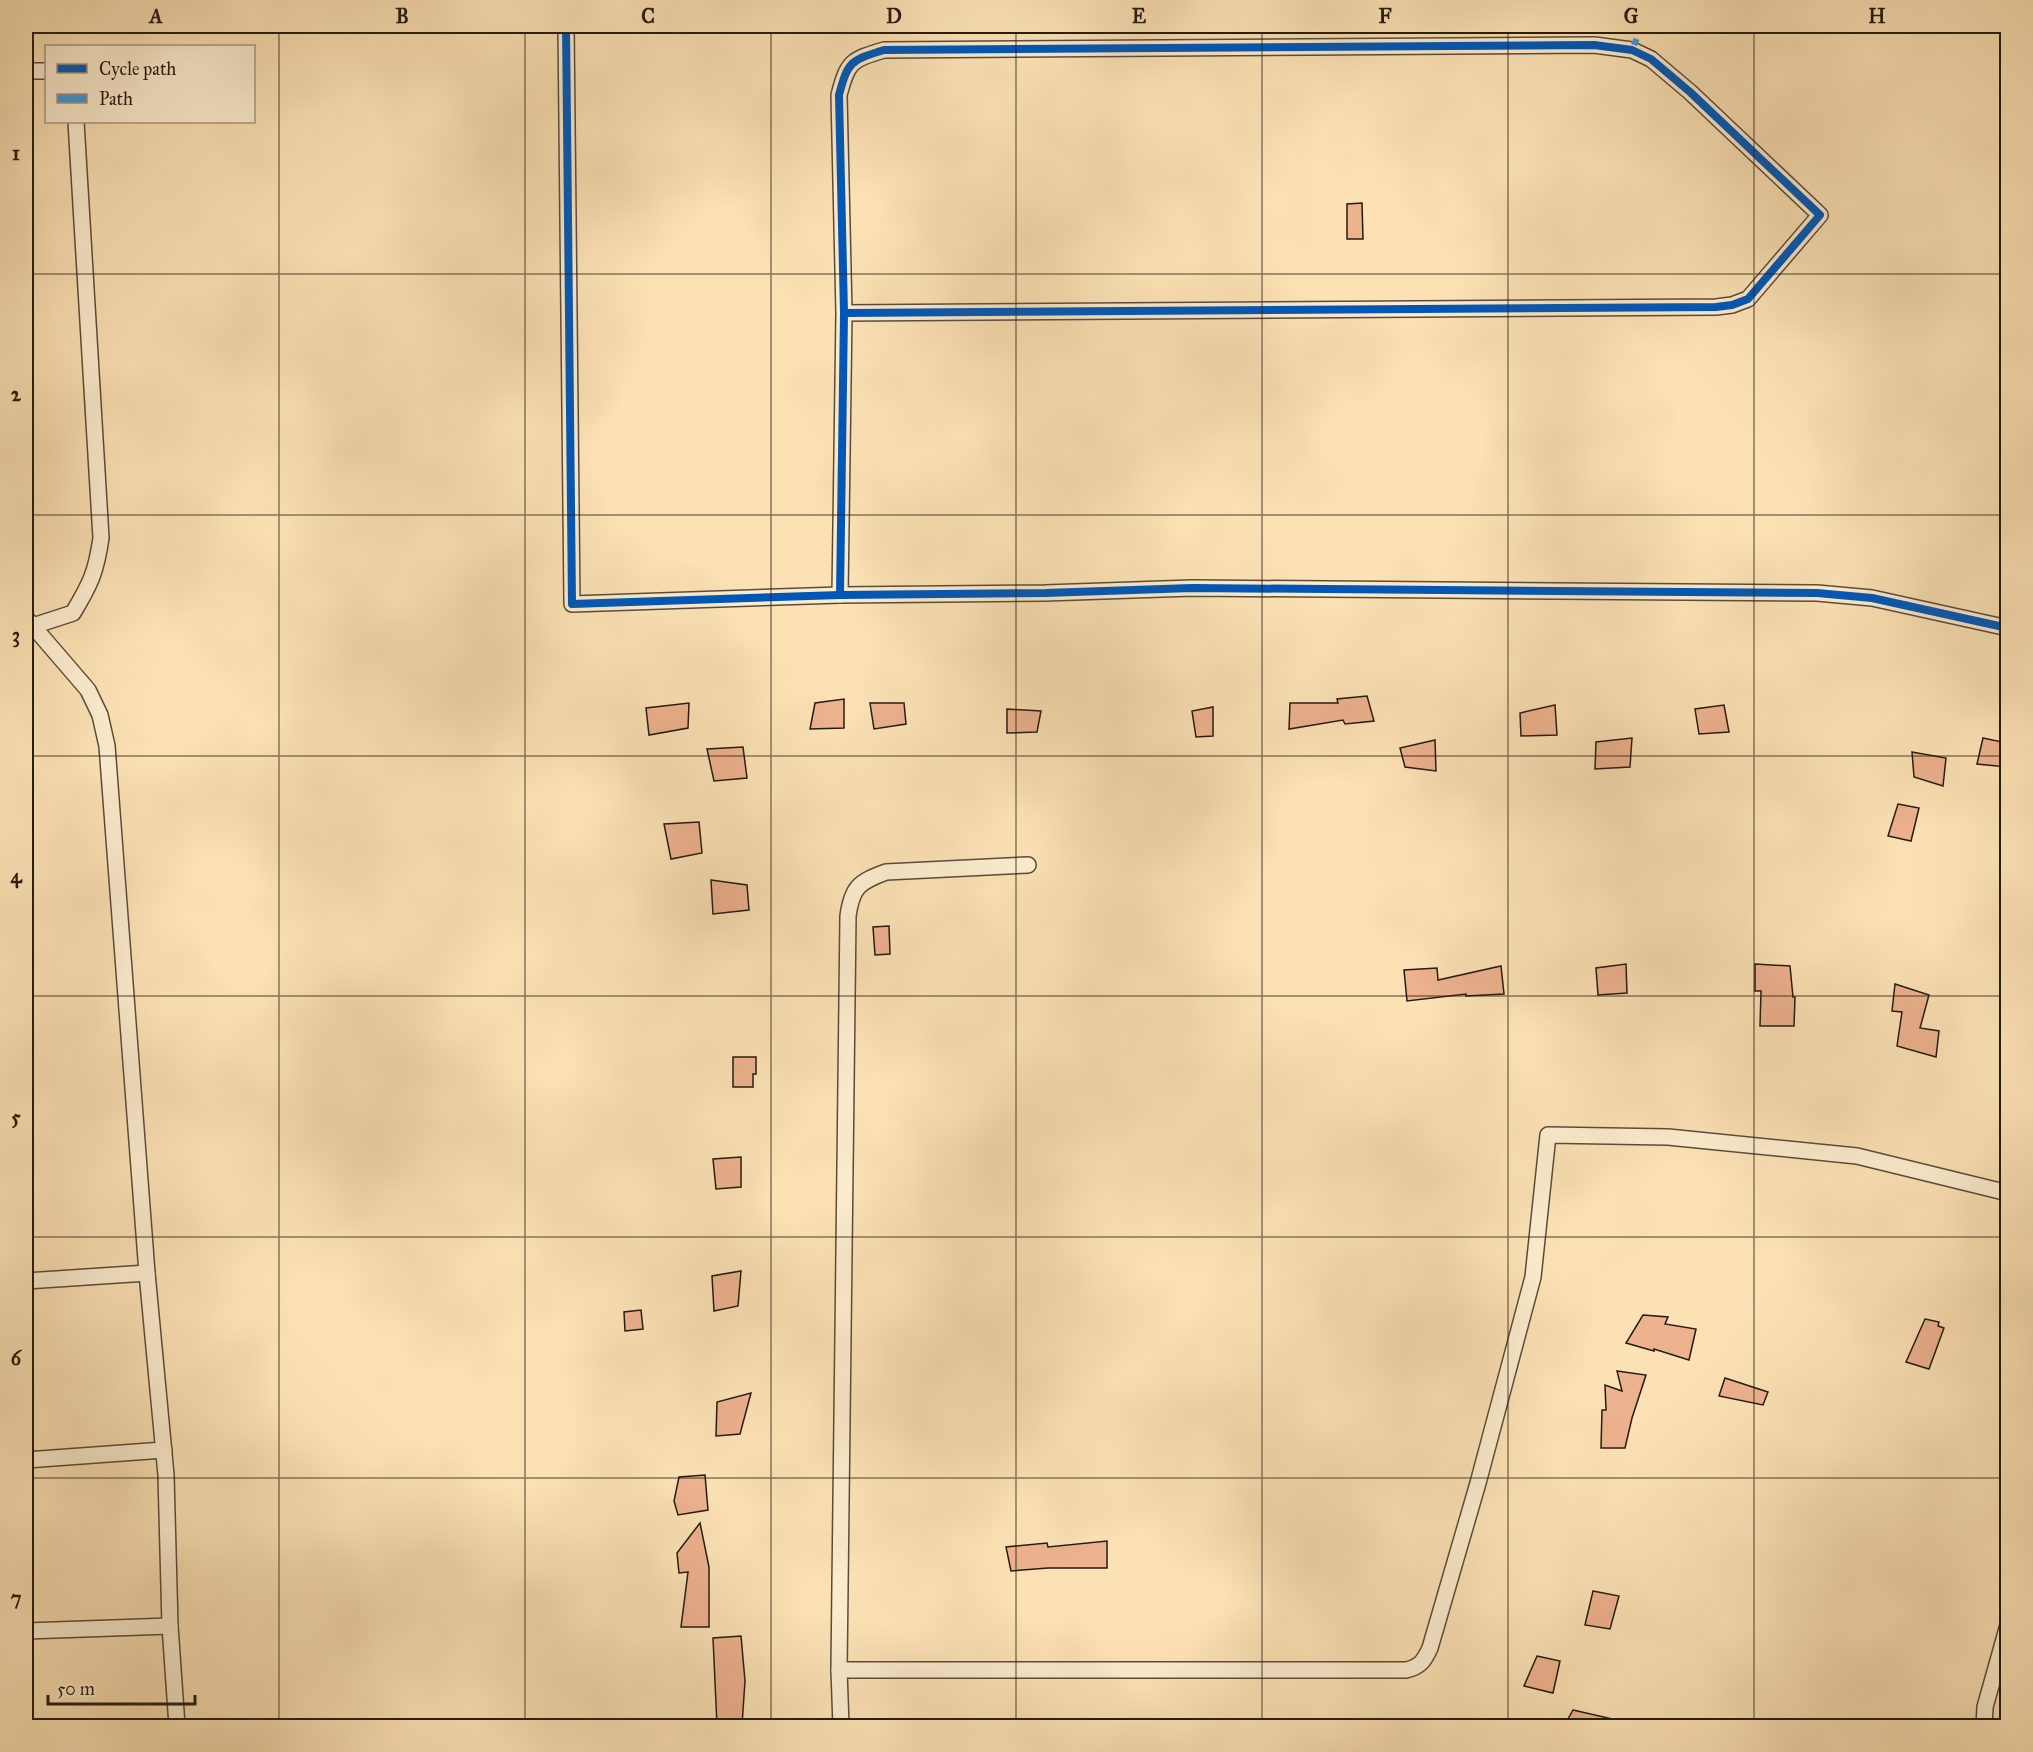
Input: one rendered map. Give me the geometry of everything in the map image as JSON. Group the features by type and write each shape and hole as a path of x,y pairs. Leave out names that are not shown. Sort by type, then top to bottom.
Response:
{"street":[{"path":"566,26 572,604 840,595 1045,593 1192,588 1817,593 1872,598 2007,628"},
{"path":"840,595 843,313 839,95 845,71 859,58 884,50 1594,45 1632,50 1651,59 1690,92 1820,215 1748,299 1732,305 1716,307 843,313"},
{"path":"26,71 45,71"},
{"path":"76,123 101,538 98,562 92,582 73,613 29,622 88,690 100,715 107,746 147,1273 166,1475 170,1626 177,1726"},
{"path":"841,1726 839,1670 848,916 851,898 864,880 886,872 1028,865"},
{"path":"839,1670 1406,1670 1416,1668 1424,1662 1478,1483 1533,1277 1548,1135 1668,1137 1857,1156 2007,1193"},
{"path":"26,1281 147,1273"},
{"path":"26,1460 164,1450"},
{"path":"1984,1726 1985,1707 2007,1625"},
{"path":"26,1631 170,1626"}],"building":[{"path":"1362,203 1363,239 1347,239 1347,204"},
{"path":"1367,696 1374,721 1345,724 1343,720 1289,729 1290,703 1338,703 1337,699"},
{"path":"844,699 844,728 810,729 815,703"},
{"path":"689,703 688,728 649,735 646,708"},
{"path":"870,703 904,703 906,724 874,729"},
{"path":"1555,705 1557,735 1521,736 1520,713"},
{"path":"1724,705 1729,732 1699,734 1695,709"},
{"path":"1213,707 1213,736 1196,737 1192,711"},
{"path":"1007,709 1041,711 1037,732 1007,733"},
{"path":"1632,738 1630,767 1595,769 1596,742"},
{"path":"1983,738 2007,743 2007,767 1977,764"},
{"path":"1435,740 1436,771 1405,767 1400,748"},
{"path":"743,747 747,778 714,781 707,749"},
{"path":"1912,752 1946,758 1943,786 1914,777"},
{"path":"1898,804 1919,808 1911,841 1888,836"},
{"path":"699,822 702,853 671,859 664,824"},
{"path":"711,880 747,885 749,910 713,914"},
{"path":"889,926 890,954 875,955 873,927"},
{"path":"1626,964 1627,993 1598,995 1596,968"},
{"path":"1755,964 1790,966 1793,997 1795,997 1794,1026 1760,1026 1761,991 1755,991"},
{"path":"1501,966 1504,994 1466,996 1466,994 1407,1001 1404,970 1437,968 1438,980"},
{"path":"1895,984 1929,995 1920,1028 1939,1031 1936,1057 1897,1046 1902,1012 1892,1011"},
{"path":"733,1057 756,1057 753,1087 733,1087"},
{"path":"741,1157 741,1187 716,1189 713,1159"},
{"path":"741,1271 738,1306 714,1311 712,1276"},
{"path":"641,1310 643,1329 625,1331 624,1312"},
{"path":"1643,1315 1668,1317 1665,1324 1696,1329 1689,1360 1626,1343"},
{"path":"1925,1319 1939,1322 1938,1326 1944,1328 1929,1369 1906,1362"},
{"path":"1617,1371 1646,1375 1625,1448 1601,1448 1602,1410 1606,1410 1605,1385 1622,1391"},
{"path":"1725,1378 1768,1392 1763,1405 1719,1396"},
{"path":"751,1393 740,1434 716,1436 717,1402"},
{"path":"705,1475 708,1510 678,1515 674,1501 679,1477"},
{"path":"700,1523 709,1567 709,1627 681,1627 688,1572 679,1573 677,1553"},
{"path":"1107,1541 1107,1568 1048,1568 1011,1571 1006,1547 1047,1543 1048,1547"},
{"path":"1593,1591 1619,1596 1610,1629 1585,1625"},
{"path":"741,1636 745,1681 742,1725 717,1726 713,1638"},
{"path":"1537,1656 1560,1661 1553,1693 1524,1686"},
{"path":"1573,1710 1617,1720 1616,1726 1564,1726"}],"marked path":[{"path":"1632,50 1642,26"}],"cycle path":[{"path":"566,26 572,604 840,595 1045,593 1192,588 1817,593 1872,598 2008,628"},
{"path":"840,595 844,313 839,95 848,68 864,56 884,50 1594,45 1632,50 1651,59 1690,92 1820,215 1748,299 1732,305 1716,307 844,313"}]}
